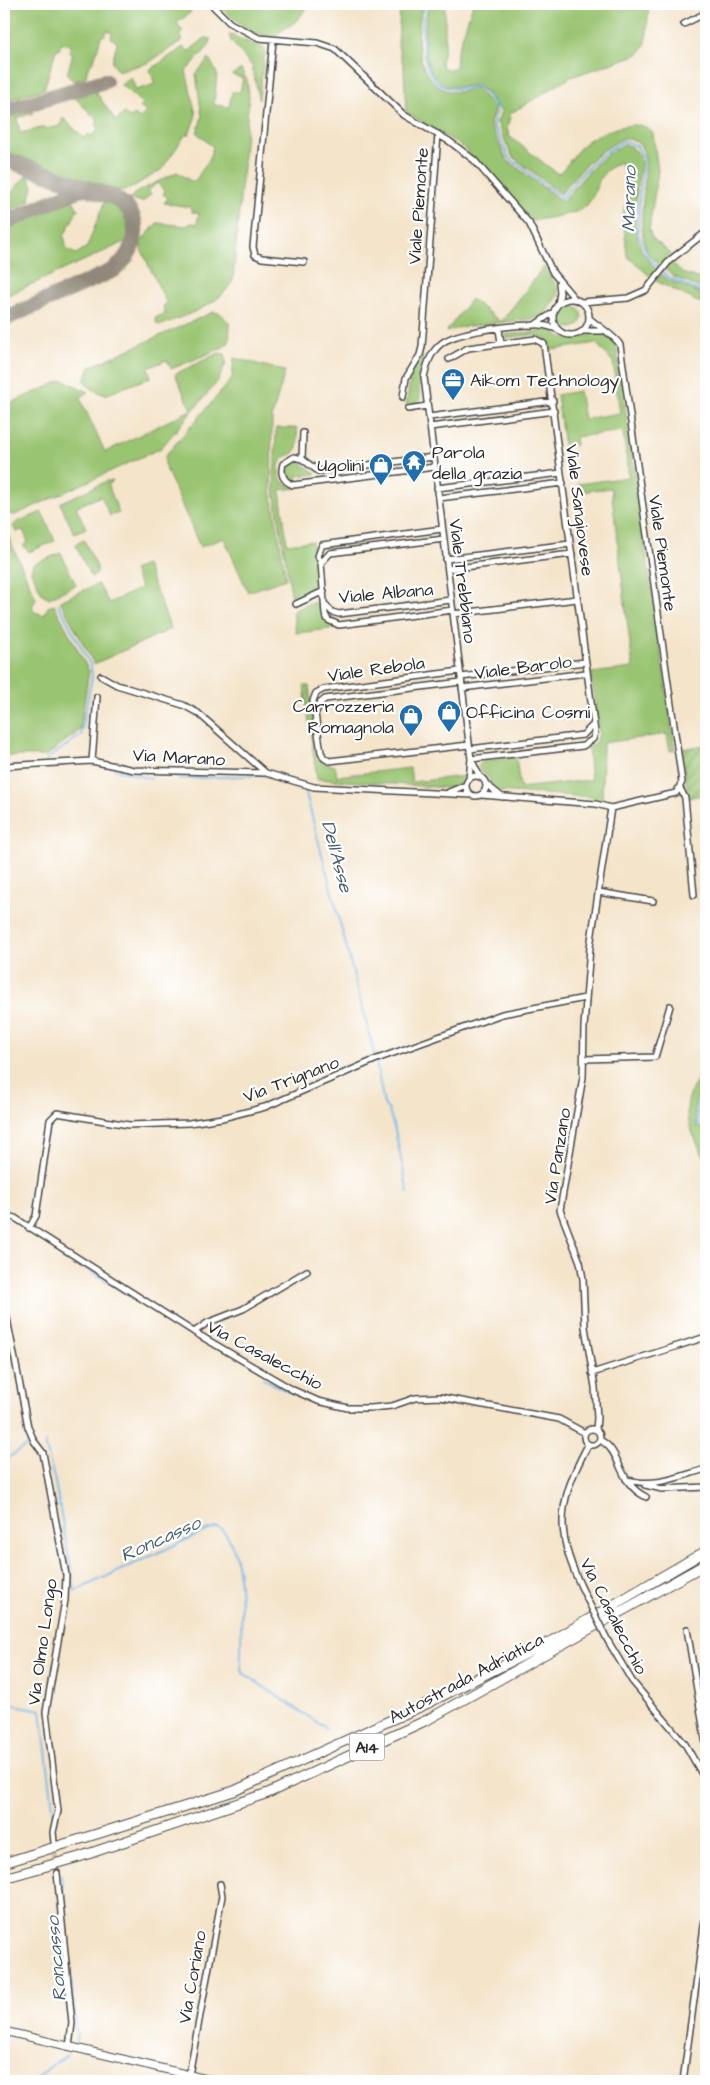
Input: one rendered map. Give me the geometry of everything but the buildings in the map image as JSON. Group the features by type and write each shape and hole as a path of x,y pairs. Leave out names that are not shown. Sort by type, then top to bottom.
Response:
{"highway":[{"name":"Autostrada Adriatica","path":"4,1863 234,1791 422,1706 548,1643 706,1551"},
{"name":"Autostrada Adriatica","path":"4,1878 79,1857 268,1793 427,1720 706,1564"}],"main road":[{"path":"4,2032 215,2081"}],"street":[{"name":"Viale Piemonte","path":"211,4 240,29 259,38 317,43 335,49 404,115 438,134 474,160 529,223 548,265 559,282 575,299"},
{"path":"684,24 706,13"},
{"path":"273,40 253,247 255,255 262,258 304,262"},
{"name":"Viale Piemonte","path":"403,397 406,378 420,355 422,347 438,134"},
{"path":"557,306 565,300 575,299 582,302 600,302 638,294 646,290 670,260 706,233"},
{"path":"559,282 560,293 553,318 557,329 567,335 579,334 584,331 602,331"},
{"path":"582,302 589,316"},
{"path":"584,331 593,307 600,302"},
{"name":"Viale Trebbiano","path":"535,324 554,312"},
{"name":"Viale Piemonte","path":"589,316 602,331 617,340 622,355 681,766 682,782 680,788"},
{"name":"Viale Trebbiano","path":"468,782 471,759 470,747 424,377 436,348 450,338 535,324 557,329"},
{"path":"499,329 501,343"},
{"name":"Viale Sangiovese","path":"449,359 468,348 535,339 544,344 553,401 593,725"},
{"path":"429,417 553,401"},
{"path":"408,409 427,406"},
{"path":"430,427 554,412"},
{"path":"302,459 303,433"},
{"path":"434,457 318,471 302,459 294,457 284,464 283,477 289,483 297,484 435,467"},
{"path":"437,488 562,472"},
{"path":"439,498 563,483"},
{"name":"Viale Albana","path":"442,529 328,543 319,549 318,556 321,563 326,605 325,614 328,620 339,625 453,612"},
{"path":"321,563 330,553 444,539"},
{"path":"446,559 570,544"},
{"path":"448,569 572,554"},
{"name":"Viale Albana","path":"296,604 324,591"},
{"path":"453,612 577,599"},
{"name":"Viale Albana","path":"326,605 332,612 338,614 451,600"},
{"name":"Viale Barolo","path":"461,680 585,662"},
{"name":"Viale Barolo","path":"461,680 586,673"},
{"path":"101,676 117,684 198,712 266,773 314,787 481,795 596,804 611,808 676,793 680,788 685,798 694,895"},
{"name":"Viale Rebola","path":"461,680 324,688 316,693 313,701 321,752 324,758 329,761 470,747"},
{"name":"Viale Rebola","path":"316,712 319,704 325,699 461,680"},
{"path":"92,761 96,697"},
{"path":"470,747 583,735 593,725 595,732 588,744 471,759"},
{"name":"Viale Trebbiano","path":"471,759 480,777"},
{"name":"Via Marano","path":"4,766 92,761 134,770 266,773"},
{"path":"446,793 468,782 474,776 480,777 502,798"},
{"path":"468,782 467,791 472,795"},
{"path":"481,795 485,790 486,784"},
{"name":"Via Panzano","path":"596,1429 598,1418 585,1327 583,1279 580,1262 560,1210 585,1059 585,998 611,808"},
{"path":"598,892 653,901"},
{"name":"Via Trignano","path":"30,1228 36,1216 50,1120 57,1113 129,1125 171,1124 222,1118 265,1107 377,1059 502,1014 585,998"},
{"path":"585,1059 655,1057 670,1006"},
{"name":"Via Casalecchio","path":"4,1215 15,1218 194,1332 294,1390 318,1401 340,1406 371,1408 392,1406 415,1398 440,1397 559,1419 585,1433"},
{"name":"Via Casalecchio","path":"194,1332 207,1323 243,1309 307,1270"},
{"name":"Via Olmo Longo","path":"4,1303 28,1427 34,1441 43,1453 66,1575 66,1600 46,1712 58,1811 53,1832 54,1842"},
{"path":"592,1373 706,1338"},
{"path":"591,1429 596,1429 600,1435 600,1440 595,1445 588,1445 584,1441 585,1433 591,1429"},
{"path":"600,1440 609,1444 626,1480 634,1491 646,1497"},
{"name":"Via Casalecchio","path":"588,1445 570,1483 562,1514 563,1541 572,1568 608,1641 632,1681 685,1744 706,1781"},
{"path":"640,1484 663,1481 706,1469"},
{"path":"626,1480 662,1489 706,1487"},
{"path":"687,1629 706,1744"},
{"path":"57,1873 72,2023 69,2047"},
{"name":"Via Coriano","path":"190,2075 222,1896 220,1884"},
{"path":"683,2081 706,1911"}],"green space":[{"path":"4,4 184,4 191,12 177,23 183,32 179,35 183,40 148,63 118,71 112,63 117,42 111,38 112,32 107,30 105,35 101,37 94,60 87,70 86,77 74,81 67,75 73,53 69,52 71,45 61,43 59,50 56,50 44,89 4,101"},
{"path":"216,4 258,4 265,9 279,4 311,4 294,23 272,37 250,31"},
{"path":"400,4 422,4 418,42 423,64 432,81 439,87 455,92 475,87 495,108 490,124 507,160 563,202 590,170 606,156 624,144 636,151 641,159 641,167 635,219 636,230 642,251 658,271 652,278 627,256 623,214 628,194 626,177 620,162 604,173 590,201 581,210 532,221 463,147 406,112 404,68 398,46"},
{"path":"428,4 445,4 445,45 441,62 443,68 451,70 456,67 457,53 473,4 649,4 646,43 639,54 571,77 511,113 507,128 509,136 558,174 586,142 611,130 630,125 640,125 653,133 658,171 649,230 652,238 671,254 662,266 650,256 644,243 642,211 645,163 643,151 638,143 624,138 606,149 574,177 561,194 512,156 497,123 501,111 486,92 477,85 453,87 445,85 430,70 425,48 425,25"},
{"path":"229,34 265,49 259,99 252,66 231,41"},
{"path":"205,38 211,39 209,46 186,71 196,115 189,135 186,134 161,170 131,188 119,191 4,151 4,115 32,107 33,113 17,118 20,133 45,127 46,129 60,126 63,118 84,138 88,134 92,136 99,128 96,125 98,121 76,99 75,94 93,88 116,121 124,113 131,118 134,115 140,119 146,112 140,107 142,103 121,85 131,77 136,90 155,84 150,70 183,47 189,51"},
{"path":"209,58 217,74 214,105 229,107 232,92 240,92 243,78 232,75 241,69 247,80 249,97 233,280 227,289 211,303 162,325 157,324 155,318 166,313 163,306 167,304 141,249 141,242 157,223 187,226 191,223 197,224 199,213 192,212 190,207 164,203 168,198 163,194 165,191 157,183 148,191 151,194 143,202 130,199 135,193 177,172 191,181 195,181 210,158 213,147 197,133 202,117 196,74"},
{"path":"28,174 33,186 29,201 4,213 4,200"},
{"path":"72,199 78,209 64,236 67,250 76,254 87,247 105,200 118,207 124,215 129,240 4,297 4,230"},
{"path":"671,262 682,273 706,281 706,288 702,289 672,276 665,268"},
{"path":"544,267 557,286 558,295 544,315 539,318 461,327 446,332 471,299 501,322"},
{"path":"661,274 669,280 701,294 706,294 706,302 698,302 656,281"},
{"path":"571,306 579,309 582,317 579,325 571,328 563,325 560,317 563,309"},
{"path":"213,312 220,313 230,324 229,342 222,348 171,369 167,360 148,368 151,377 105,395 92,389 84,381 90,367"},
{"path":"550,330 570,338 600,334 608,337 616,345 675,750 670,751 667,734 603,743 602,803 593,797 496,791 493,789 489,778 479,769 479,765 484,761 516,757 520,788 591,780 588,749 596,741 599,734 591,673 633,668 611,488 579,492 578,484 629,477 623,431 575,437 576,445 564,446 557,395 579,391 584,419 620,413 613,362 596,343 551,350 548,343 539,336 527,335 507,338 504,335"},
{"path":"219,353 225,354 226,363 218,381 161,448 15,515 7,514 4,508 4,406 63,380 88,392 80,398 105,452 191,410 175,374"},
{"path":"423,356 418,381 420,399 416,404 406,405 412,371"},
{"path":"234,358 285,371 272,417 271,490 286,579 248,592 224,538 200,547 165,466 165,456 232,379"},
{"path":"276,428 297,428 296,450 282,460 279,470 283,483 297,488 280,490 287,544 312,541 317,583 314,589 292,599 274,490"},
{"path":"298,460 316,474 297,476 297,482 290,481 285,472 286,467 290,462"},
{"path":"107,481 113,481 108,485 119,513 110,516 101,496 76,507 86,528 74,533 60,503"},
{"path":"42,512 55,541 29,552 23,546 28,542 23,530 16,532 13,526 17,522"},
{"path":"4,527 36,599 32,607 34,612 44,615 48,607 54,605 89,671 80,730 46,756 4,756"},
{"path":"84,540 97,567 97,574 91,577 76,546 76,544"},
{"path":"61,553 76,585 49,598 42,594 31,571 33,564"},
{"path":"146,565 171,629 94,664 60,601 98,584 109,603 141,588 133,570"},
{"path":"312,602 321,606 325,621 338,628 296,633 293,611"},
{"path":"304,686 309,686 317,752 323,763 335,766 337,776 410,768 412,782 465,776 459,784 450,788 317,779"},
{"path":"706,745 706,794 688,798 682,749"},
{"path":"706,1063 706,1073 695,1105 696,1126 706,1130 706,1157 704,1157 691,1129 687,1110 692,1090"}],"waterway":[{"name":"Marano","path":"262,4 265,6 272,4"},
{"name":"Marano","path":"424,4 424,52 427,66 433,78 443,86 457,89 476,86 485,93 498,109 493,124 509,158 562,198 582,173 606,152 624,141 637,146 644,159 639,201 638,233 648,258 670,278 701,292 706,291"},
{"name":"Dell'Asse","path":"46,760 81,735 92,677 91,666 58,604"},
{"name":"Dell'Asse","path":"47,767 63,765"},
{"name":"Dell'Asse","path":"114,769 151,779"},
{"name":"Dell'Asse","path":"178,779 266,775"},
{"name":"Dell'Asse","path":"304,786 375,1056"},
{"name":"Dell'Asse","path":"376,1062 384,1104 389,1111 395,1130 408,1193"},
{"name":"Marano","path":"706,1079 698,1105 698,1124 706,1127"},
{"name":"Roncasso","path":"25,1229 189,1334"},
{"name":"Roncasso","path":"263,1378 292,1394"},
{"name":"Roncasso","path":"45,1443 55,1482 75,1591 203,1532 218,1527 228,1537 234,1552 238,1571 241,1614 241,1668 243,1673 327,1729"},
{"name":"Roncasso","path":"4,1460 27,1446"},
{"name":"Roncasso","path":"4,1703 41,1710 54,1816"},
{"name":"Roncasso","path":"61,1875 77,2041"},
{"name":"Roncasso","path":"34,2081 67,2055"}],"taxiway":[{"path":"4,111 105,81"},
{"path":"4,159 115,198 125,206 135,224 133,243 129,253 114,270 4,319"},
{"path":"4,223 85,187"}],"tunnel":[{"path":"54,1846 57,1873"}],"place":[{"name":"Aikom Technology","path":"453,401"},
{"name":"Parola della grazia","path":"414,483"},
{"name":"Ugolini","path":"381,486"},
{"name":"Officina Cosmi","path":"449,733"},
{"name":"Carrozzeria Romagnola","path":"411,737"}]}
